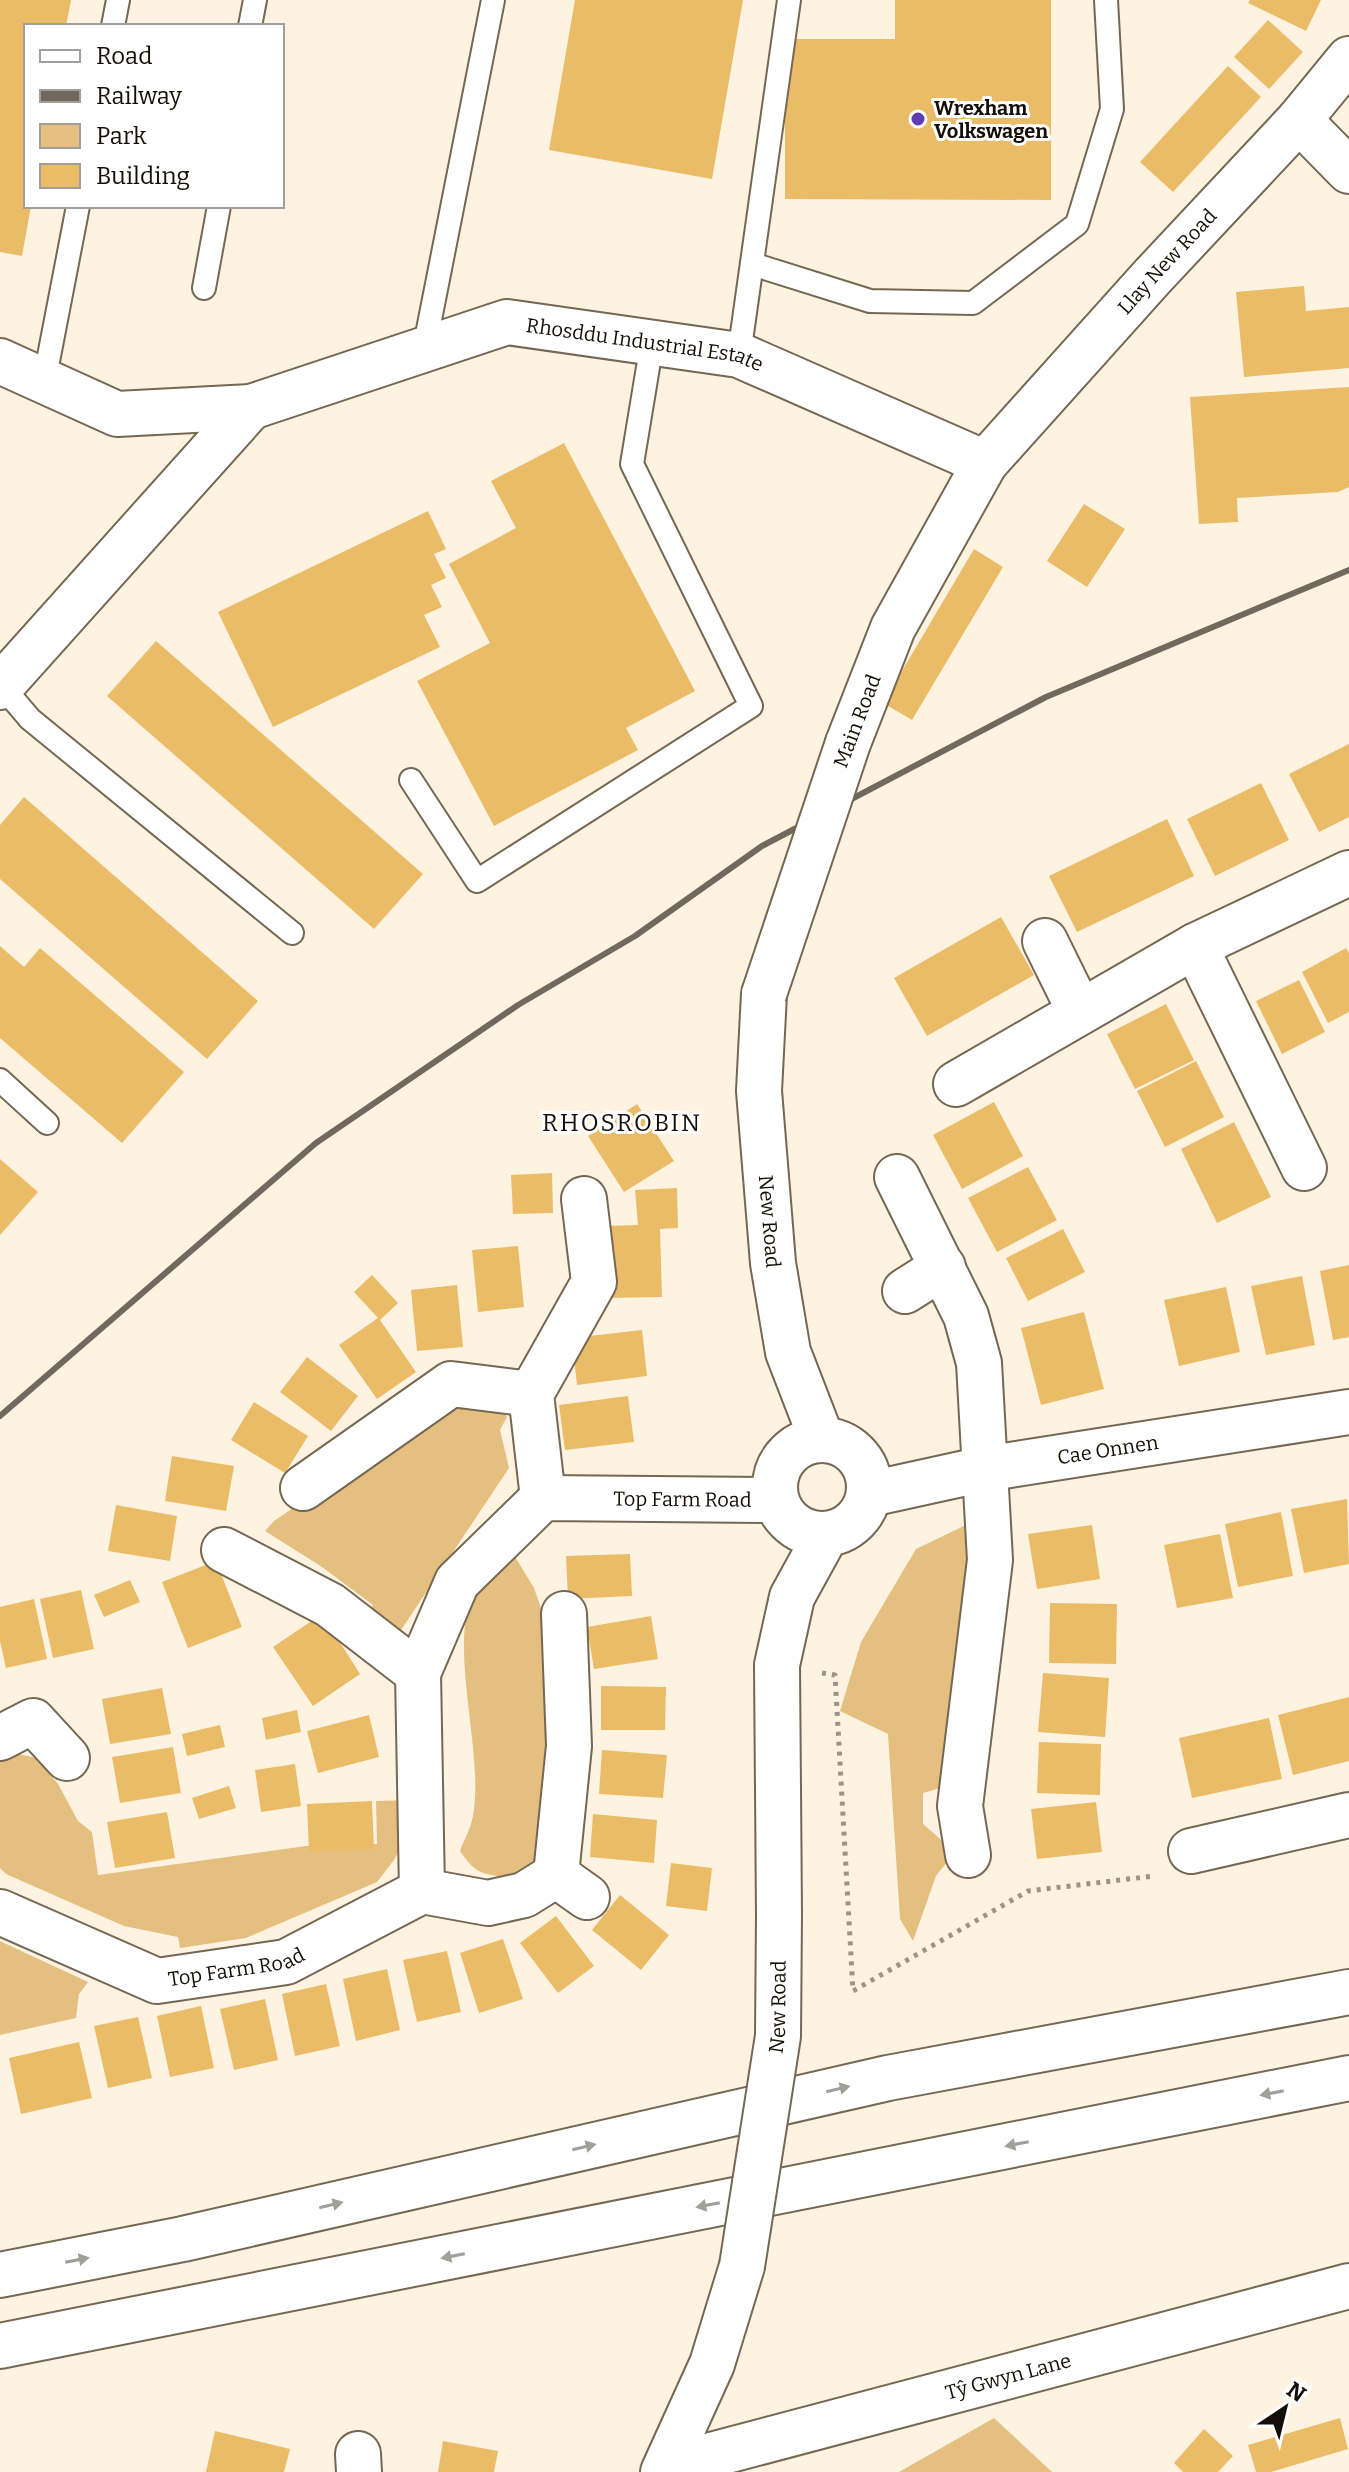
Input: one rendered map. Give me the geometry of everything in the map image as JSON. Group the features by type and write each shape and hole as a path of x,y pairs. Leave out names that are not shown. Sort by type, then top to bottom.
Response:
{"main road":[{"name":"Llay New Road","path":"985,463 1152,277 1299,120 1349,59"},
{"path":"1299,120 1349,171"},
{"name":"Rhosddu Industrial Estate","path":"0,361 117,414 251,407 507,322 739,355 985,463"},
{"name":"Rhosddu Industrial Estate","path":"1,686 251,407"},
{"name":"Main Road","path":"764,994 848,743 893,628 985,463"},
{"path":"956,1084 1195,946 1349,873"},
{"path":"1045,941 1080,1012"},
{"path":"1195,946 1304,1168"},
{"name":"New Road","path":"764,994 759,1091 773,1263 788,1352 822,1440"},
{"path":"897,1177 966,1316 979,1363 990,1560 948,1806 968,1855"},
{"path":"564,1614 572,1886 488,1903 422,1891 418,1673 457,1582 543,1498 531,1394 594,1282 584,1199"},
{"path":"905,1291 943,1267"},
{"path":"303,1488 451,1384 531,1394"},
{"name":"Cae Onnen","path":"870,1494 984,1469 1349,1412"},
{"path":"822,1440 838,1442 852,1450 863,1463 869,1478 870,1494 865,1509 855,1522 841,1531 826,1535 809,1533 794,1526 776,1500 774,1485 784,1458 807,1441 822,1440"},
{"name":"Top Farm Road","path":"543,1498 776,1500"},
{"name":"New Road","path":"665,2469 712,2364 742,2266 778,2036 777,1665 792,1597 826,1535"},
{"path":"224,1550 330,1605 418,1673"},
{"path":"26,1719 67,1758"},
{"path":"1191,1851 1349,1815"},
{"name":"Top Farm Road","path":"0,1912 157,1981 286,1962 422,1891"},
{"path":"0,2275 198,2236 888,2078 1349,1992"},
{"path":"0,2346 1349,2078"},
{"name":"Tŷ Gwyn Lane","path":"665,2469 1349,2286"}],"lane":[{"path":"113,24 118,0"},
{"path":"250,24 255,0"},
{"path":"424,350 493,0"},
{"path":"739,355 789,0"},
{"path":"752,264 870,301 973,303 1077,224 1112,109 1106,0"},
{"path":"44,382 78,208"},
{"path":"204,288 219,208"},
{"path":"411,780 477,881 751,706 632,464 652,343"},
{"path":"1,686 30,719 292,933"},
{"path":"0,1080 47,1123"}],"green space":[{"path":"451,1401 498,1404 507,1417 500,1430 509,1468 399,1633 369,1611 373,1605 322,1567 265,1531 274,1521"},
{"path":"970,1523 974,1597 944,1787 923,1793 923,1824 955,1852 936,1876 913,1941 900,1919 888,1734 840,1711 861,1642 916,1549"},
{"path":"511,1550 534,1588 550,1634 556,1726 540,1866 497,1888 498,1876 476,1869 460,1851 472,1820 475,1789 464,1637 467,1609 476,1584"},
{"path":"18,1754 37,1758 58,1784 78,1821 92,1832 98,1875 306,1846 377,1844 376,1801 414,1800 409,1833 377,1882 246,1938 180,1948 178,1937 124,1926 6,1874 0,1868 0,1760"},
{"path":"0,1941 88,1982 79,1994 76,2018 0,2035"},
{"path":"994,2418 1052,2472 899,2472"}],"building":[{"path":"0,0 71,0 66,24 24,24 24,208 31,208 22,256 0,252"},
{"path":"575,0 743,0 712,179 549,150"},
{"name":"Wrexham Volkswagen","path":"895,0 1051,0 1051,200 785,199 785,39 895,39"},
{"path":"1250,0 1321,0 1306,31 1248,3"},
{"path":"1268,20 1303,52 1269,89 1234,57"},
{"path":"1228,66 1261,97 1173,192 1140,162"},
{"path":"1304,286 1306,311 1349,307 1349,368 1244,377 1236,292"},
{"path":"1349,387 1349,487 1338,492 1237,498 1238,522 1199,524 1190,397"},
{"path":"564,443 695,691 626,728 638,750 494,826 417,681 490,643 449,564 516,528 491,481"},
{"path":"1084,504 1125,529 1087,587 1047,561"},
{"path":"428,511 446,549 434,554 446,578 431,585 442,607 424,615 440,647 273,727 218,612"},
{"path":"974,549 1003,567 912,720 883,703"},
{"path":"156,641 423,874 374,929 107,696"},
{"path":"1349,744 1349,817 1319,832 1289,774"},
{"path":"1261,783 1289,840 1215,876 1187,819"},
{"path":"24,797 258,1001 207,1059 0,879 0,825"},
{"path":"1167,819 1194,876 1077,932 1049,876"},
{"path":"1001,917 1034,975 927,1036 894,978"},
{"path":"0,946 24,967 40,948 184,1072 122,1143 0,1038"},
{"path":"1346,948 1349,953 1349,1012 1328,1023 1302,972"},
{"path":"1299,980 1325,1032 1282,1054 1256,1001"},
{"path":"1166,1004 1194,1060 1135,1089 1107,1034"},
{"path":"1196,1061 1224,1117 1165,1147 1137,1091"},
{"path":"994,1102 1023,1156 962,1189 933,1135"},
{"path":"637,1104 674,1161 624,1192 588,1136"},
{"path":"1234,1122 1271,1197 1217,1223 1181,1149"},
{"path":"0,1159 38,1192 0,1235"},
{"path":"1028,1167 1057,1220 997,1252 968,1198"},
{"path":"552,1173 553,1213 513,1214 511,1175"},
{"path":"677,1188 678,1228 660,1229 662,1297 605,1298 603,1226 638,1225 635,1190"},
{"path":"1063,1229 1085,1272 1028,1301 1006,1258"},
{"path":"518,1246 524,1307 478,1312 472,1250"},
{"path":"1349,1265 1349,1337 1333,1340 1320,1271"},
{"path":"372,1275 398,1303 380,1320 416,1372 377,1399 339,1345 378,1318 354,1292"},
{"path":"1302,1276 1315,1345 1266,1355 1251,1286"},
{"path":"457,1285 463,1347 417,1351 411,1290"},
{"path":"1226,1287 1240,1352 1179,1366 1164,1300"},
{"path":"1084,1312 1104,1389 1041,1405 1021,1328"},
{"path":"642,1330 647,1376 577,1385 572,1338"},
{"path":"307,1357 358,1396 331,1431 280,1392"},
{"path":"628,1396 634,1442 565,1450 559,1405"},
{"path":"254,1402 308,1436 285,1473 231,1440"},
{"path":"172,1456 234,1466 226,1511 165,1501"},
{"path":"1347,1499 1349,1564 1304,1573 1291,1509"},
{"path":"116,1505 177,1516 170,1561 108,1551"},
{"path":"1281,1512 1293,1576 1238,1587 1225,1524"},
{"path":"1092,1525 1100,1579 1037,1589 1028,1534"},
{"path":"1220,1534 1233,1598 1177,1608 1164,1545"},
{"path":"630,1554 632,1596 568,1599 566,1556"},
{"path":"216,1561 242,1627 188,1648 162,1582"},
{"path":"130,1580 140,1602 104,1617 94,1595"},
{"path":"81,1590 94,1649 53,1658 40,1599"},
{"path":"34,1599 47,1659 6,1668 0,1641 0,1607"},
{"path":"1050,1603 1117,1604 1116,1664 1049,1663"},
{"path":"322,1614 360,1674 313,1706 273,1647"},
{"path":"651,1616 658,1659 594,1669 587,1627"},
{"path":"1043,1673 1109,1678 1105,1737 1038,1732"},
{"path":"601,1686 666,1687 665,1730 601,1730"},
{"path":"162,1688 171,1734 110,1744 102,1699"},
{"path":"1349,1697 1349,1761 1293,1775 1278,1715"},
{"path":"297,1710 301,1732 266,1740 262,1718"},
{"path":"369,1715 379,1757 318,1773 307,1731"},
{"path":"1269,1718 1282,1779 1192,1798 1179,1738"},
{"path":"220,1725 225,1747 187,1756 182,1734"},
{"path":"1039,1742 1101,1744 1100,1795 1037,1793"},
{"path":"173,1747 181,1793 120,1803 112,1757"},
{"path":"602,1750 667,1755 663,1798 599,1794"},
{"path":"295,1764 301,1806 261,1812 255,1770"},
{"path":"229,1786 236,1808 199,1819 192,1798"},
{"path":"372,1801 374,1849 309,1852 307,1804"},
{"path":"1096,1802 1102,1852 1037,1859 1031,1809"},
{"path":"167,1812 175,1858 115,1868 107,1822"},
{"path":"593,1814 657,1820 654,1863 590,1857"},
{"path":"671,1863 712,1868 707,1911 666,1906"},
{"path":"620,1895 669,1935 641,1970 592,1930"},
{"path":"556,1916 594,1966 558,1993 520,1943"},
{"path":"503,1939 523,1999 479,2013 460,1953"},
{"path":"447,1951 461,2012 417,2022 403,1960"},
{"path":"387,1969 400,2030 356,2041 343,1979"},
{"path":"326,1984 340,2046 295,2056 282,1994"},
{"path":"265,1999 278,2060 234,2070 220,2009"},
{"path":"201,2006 214,2068 170,2077 157,2016"},
{"path":"138,2017 152,2078 108,2088 94,2026"},
{"path":"79,2042 92,2098 21,2114 9,2058"},
{"path":"1340,2418 1348,2449 1271,2472 1256,2472 1248,2445"},
{"path":"1204,2429 1233,2456 1218,2472 1183,2472 1174,2463"},
{"path":"215,2431 290,2449 284,2472 206,2472"},
{"path":"443,2441 498,2451 494,2472 438,2472"}],"railway":[{"path":"0,1416 316,1143 518,1005 635,936 762,846 1046,697 1349,570"}],"place":[{"name":"Wrexham Volkswagen","path":"918,119"}],"district":[{"name":"RHOSROBIN","path":"622,1123"}]}
